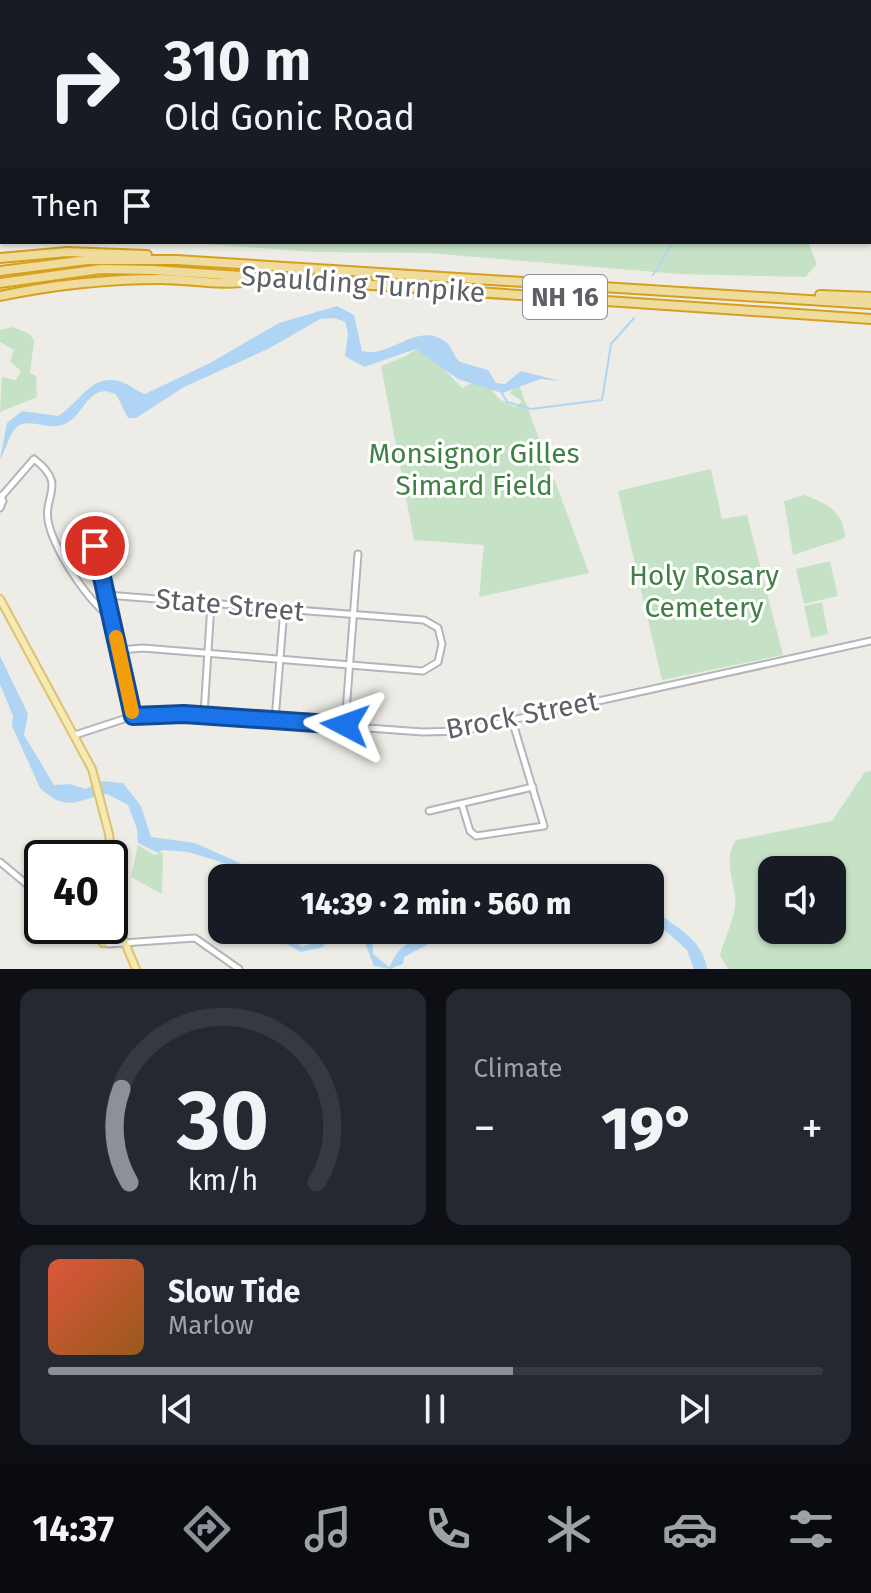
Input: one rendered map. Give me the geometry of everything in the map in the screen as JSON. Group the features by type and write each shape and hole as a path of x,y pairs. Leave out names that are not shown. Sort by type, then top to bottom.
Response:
{"highway":[{"path":"0,258 99,252 176,260"},
{"name":"Spaulding Turnpike","path":"0,271 87,260 176,260 871,304"},
{"name":"Spaulding Turnpike","path":"0,283 101,269 871,319"},
{"path":"0,296 105,281 202,279 241,283 260,279"},
{"path":"764,297 871,297"}],"main road":[{"path":"0,599 75,735 97,782 107,840"},
{"path":"124,944 136,969"}],"street":[{"path":"0,508 1,496 34,459 48,471 53,486 48,515 51,531 91,600 111,617"},
{"path":"95,546 133,716"},
{"path":"345,725 358,554"},
{"name":"State Street","path":"106,595 429,622 438,628 442,644 438,662 430,669 350,666"},
{"path":"204,715 211,604"},
{"path":"275,720 284,609"},
{"name":"Brock Street","path":"75,735 133,716 204,715 451,732 871,641"},
{"path":"120,650 143,648 350,666"},
{"path":"462,805 470,831 476,836 544,826 512,720"},
{"path":"429,811 533,787"},
{"path":"0,862 24,882"},
{"path":"128,942 195,938 239,969"}],"green space":[{"path":"208,244 809,244 817,264 805,277 679,274 428,253 313,252"},
{"path":"13,327 30,334 34,341 30,373 36,376 37,397 0,412 2,377 16,380 21,371 10,361 14,350 0,342 0,330"},
{"name":"Monsignor Gilles Simard Field","path":"428,342 443,368 462,388 474,382 485,382 499,399 515,407 522,401 510,393 518,382 589,573 479,597 484,545 414,540 381,366 404,357"},
{"name":"Holy Rosary Cemetery","path":"711,469 722,519 747,515 783,655 662,680 618,491"},
{"path":"804,495 832,509 841,521 845,538 793,555 784,501"},
{"path":"830,561 838,596 804,604 796,569"},
{"path":"822,602 828,634 811,638 804,606"},
{"path":"871,771 871,969 728,969 720,955 735,907 730,857 736,840 832,821 865,772"},
{"path":"138,845 154,855 163,852 162,894 131,877"}],"water":[{"path":"337,306 354,315 362,351 383,350 414,337 435,336 448,344 460,362 488,370 496,383 505,384 521,371 560,381 541,379 502,393 458,379 416,349 364,367 345,356 348,333 345,322 335,318 320,319 268,349 184,387 136,418 128,418 116,394 105,391 92,396 69,422 62,425 34,423 18,426 0,459 7,423 22,411 58,416 102,381 122,382 145,394 210,363 279,323"},
{"path":"0,656 28,714 24,735 54,785 70,784 86,789 102,781 123,783 141,806 151,837 195,843 242,864 227,864 188,852 163,850 158,853 138,843 137,829 128,805 107,794 73,803 58,801 50,796 40,788 12,726 13,716 0,684"},
{"path":"664,917 693,940 704,957 707,969 694,969 687,950 664,929"},
{"path":"286,944 302,947 324,944 323,947 301,952"},
{"path":"365,944 373,944 373,954 389,967 408,944 428,944 404,957 403,964 390,969 374,966"}],"waterway":[{"path":"653,275 672,244"},
{"path":"502,393 507,402 531,409 602,400 611,344 634,318"}],"slow traffic":[{"path":"116,637 132,712"}],"route":[{"path":"95,546 133,716 184,714 345,725"}]}
